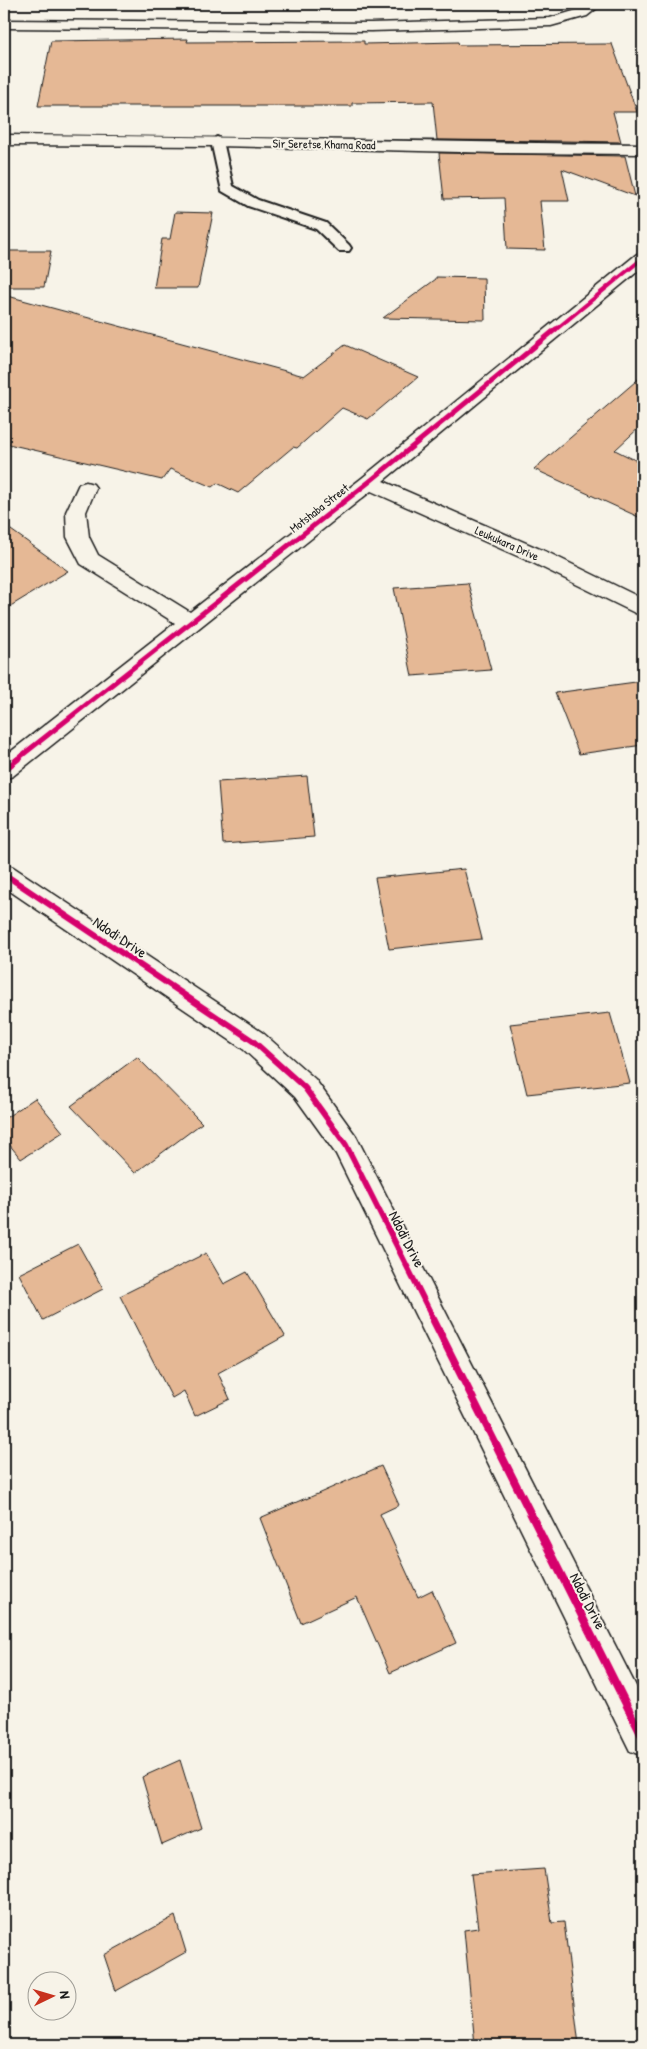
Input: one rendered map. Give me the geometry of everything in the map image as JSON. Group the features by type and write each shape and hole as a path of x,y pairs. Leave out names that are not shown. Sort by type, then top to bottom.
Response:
{"street":[{"path":"4,24 371,27 551,22 582,13 595,4"},
{"name":"Sir Seretse Khama Road","path":"4,140 217,141 500,148 643,149"},
{"name":"Motshaba Street","path":"4,770 369,482 643,258"},
{"name":"Leukukara Drive","path":"369,482 541,558 643,608"},
{"path":"86,488 76,512 78,537 89,559 190,622"},
{"name":"Ndodi Drive","path":"4,874 253,1040 304,1088 326,1115 346,1145 643,1738"}],"lane":[{"path":"217,141 228,188 253,203 321,226 344,248"}],"building":[{"path":"188,39 187,42 364,41 364,44 458,42 459,45 612,44 637,112 613,112 621,142 437,140 433,102 352,103 352,106 38,106 51,41"},
{"path":"439,153 625,156 635,196 562,169 569,201 540,201 545,250 507,249 504,198 444,199"},
{"path":"175,212 213,213 198,288 154,288 162,239 170,239"},
{"path":"4,251 51,251 44,287 4,287"},
{"path":"436,277 484,278 485,320 383,318 436,279"},
{"path":"4,295 304,376 345,345 418,377 368,419 342,408 297,448 293,447 238,493 217,483 212,487 170,469 162,480 4,443"},
{"path":"643,375 643,424 615,450 643,464 643,519 534,469"},
{"path":"4,525 68,571 4,610"},
{"path":"468,583 491,670 412,676 394,588"},
{"path":"643,681 643,745 579,754 555,693"},
{"path":"307,776 314,837 223,844 218,782"},
{"path":"464,869 482,939 389,949 375,878"},
{"path":"610,1013 630,1083 527,1094 510,1024"},
{"path":"137,1057 202,1123 135,1173 71,1106"},
{"path":"35,1098 63,1132 21,1159 4,1138 4,1119"},
{"path":"78,1244 103,1289 43,1320 19,1274"},
{"path":"206,1253 224,1284 247,1272 285,1336 218,1373 230,1399 195,1416 184,1391 172,1398 120,1296"},
{"path":"381,1466 399,1505 380,1514 418,1597 432,1590 456,1643 390,1673 357,1597 301,1623 260,1518"},
{"path":"180,1760 201,1828 162,1845 142,1777"},
{"path":"544,1869 552,1923 564,1922 579,2045 475,2045 464,1930 478,1928 471,1874"},
{"path":"175,1916 186,1952 116,1991 104,1955"}],"cycle path":[{"path":"4,770 369,482 643,258"},
{"path":"4,874 253,1041 305,1088 346,1145 643,1738"}]}
